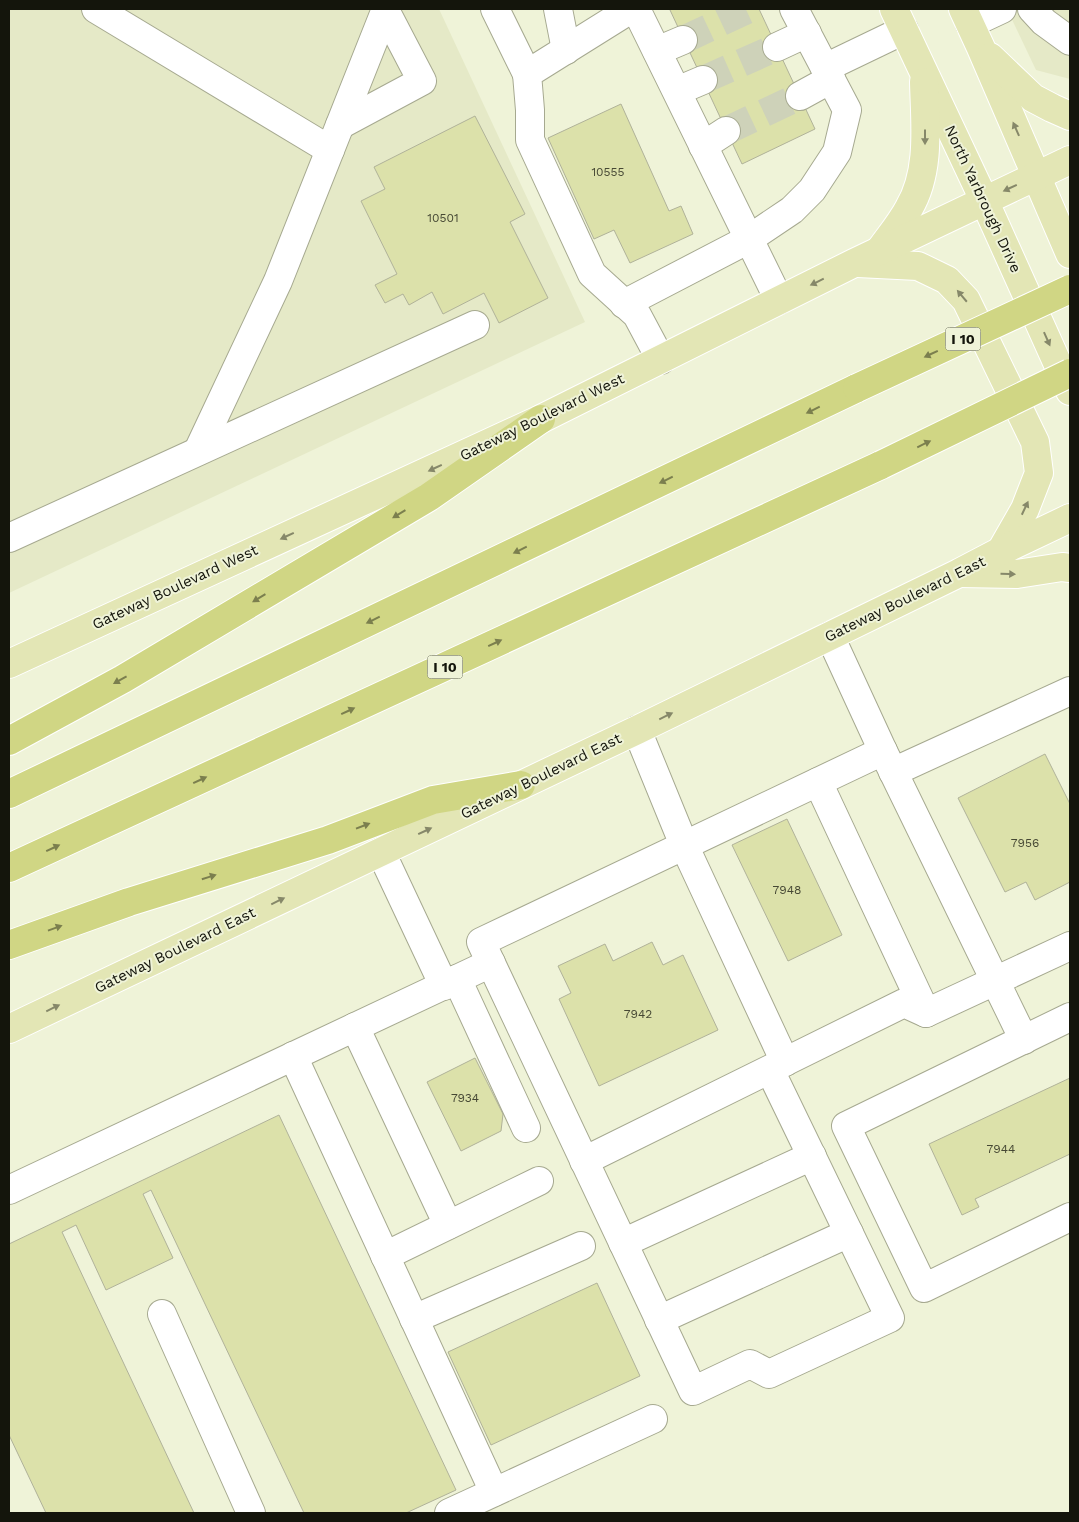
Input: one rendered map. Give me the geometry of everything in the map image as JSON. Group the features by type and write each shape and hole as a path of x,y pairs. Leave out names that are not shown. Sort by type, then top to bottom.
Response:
{"highway":[{"name":"I 10","path":"9,794 857,388 1070,289"},
{"name":"I 10","path":"9,868 880,465 1070,373"},
{"path":"9,741 123,679 429,497 541,419"},
{"path":"9,945 129,902 328,840 433,800 521,785"}],"main road":[{"path":"966,16 1070,254"},
{"name":"North Yarbrough Drive","path":"899,19 984,200 1070,391"},
{"path":"981,48 1033,98 1070,116"},
{"path":"880,251 910,207 921,179 925,142 923,70"},
{"name":"Gateway Boulevard West","path":"9,664 541,419 854,263 1070,160"},
{"path":"854,263 918,266 947,280 966,300 1036,442 1039,474 1025,509 1001,551"},
{"name":"Gateway Boulevard East","path":"9,1029 637,730 1070,518"},
{"path":"959,573 1017,574 1062,567 1070,568"}],"lane":[{"path":"96,9 335,138"},
{"path":"335,138 422,81 386,9"},
{"path":"198,451 278,281 386,9"},
{"path":"495,9 527,74 530,140 592,274 637,316 661,360"},
{"path":"558,9 566,50"},
{"path":"527,74 631,9"},
{"path":"636,9 779,300"},
{"path":"624,304 748,239 792,210 812,190 837,152 848,110 794,9"},
{"path":"966,16 1002,9"},
{"path":"1032,9 1044,22 1070,40"},
{"path":"800,96 899,19"},
{"path":"777,47 807,34"},
{"path":"657,51 684,40"},
{"path":"677,92 703,80"},
{"path":"703,146 726,130"},
{"path":"9,538 474,325"},
{"path":"830,636 888,761 1024,1040"},
{"path":"637,730 684,845 777,1066 812,1156 890,1318 770,1374 750,1364 692,1391 481,942 684,845 818,782 888,761 1070,691"},
{"path":"818,782 926,1014"},
{"path":"381,852 451,982 526,1128"},
{"path":"926,1014 1070,946"},
{"path":"9,1190 491,963"},
{"path":"584,1161 904,1003 926,1014"},
{"path":"1070,1017 846,1126 924,1288 1070,1217"},
{"path":"355,1028 448,1225"},
{"path":"293,1056 494,1492"},
{"path":"623,1243 812,1156"},
{"path":"385,1256 539,1180"},
{"path":"659,1320 849,1233"},
{"path":"414,1319 581,1246"},
{"path":"162,1314 251,1513"},
{"path":"449,1513 653,1419"}],"shaded area":[{"path":"9,9 439,9 585,322 9,593"},
{"path":"1007,9 1070,9 1070,79 1036,70"}],"building":[{"path":"671,9 759,9 815,129 742,164"},
{"path":"621,104 669,211 681,206 693,234 630,263 614,230 594,239 548,138"},
{"path":"475,116 525,214 510,222 548,298 499,323 484,293 443,314 432,292 409,305 403,294 385,303 375,285 397,274 361,201 385,189 374,167"},
{"path":"1045,754 1070,804 1070,882 1035,900 1026,882 1005,892 958,798"},
{"path":"787,819 842,935 788,961 732,845"},
{"path":"652,942 663,965 683,955 718,1030 599,1086 559,999 571,993 558,966 605,944 613,961"},
{"path":"475,1058 503,1114 501,1131 461,1151 427,1082"},
{"path":"1070,1078 1070,1154 975,1199 979,1207 962,1215 929,1144"},
{"path":"279,1115 456,1490 406,1513 304,1513 151,1190 143,1194 173,1258 106,1290 76,1225 62,1232 194,1513 46,1513 9,1435 9,1244"},
{"path":"597,1283 640,1376 491,1445 448,1352"}],"tunnel":[{"path":"683,40 749,9"},
{"path":"703,80 777,47"},
{"path":"726,131 800,96"}]}
